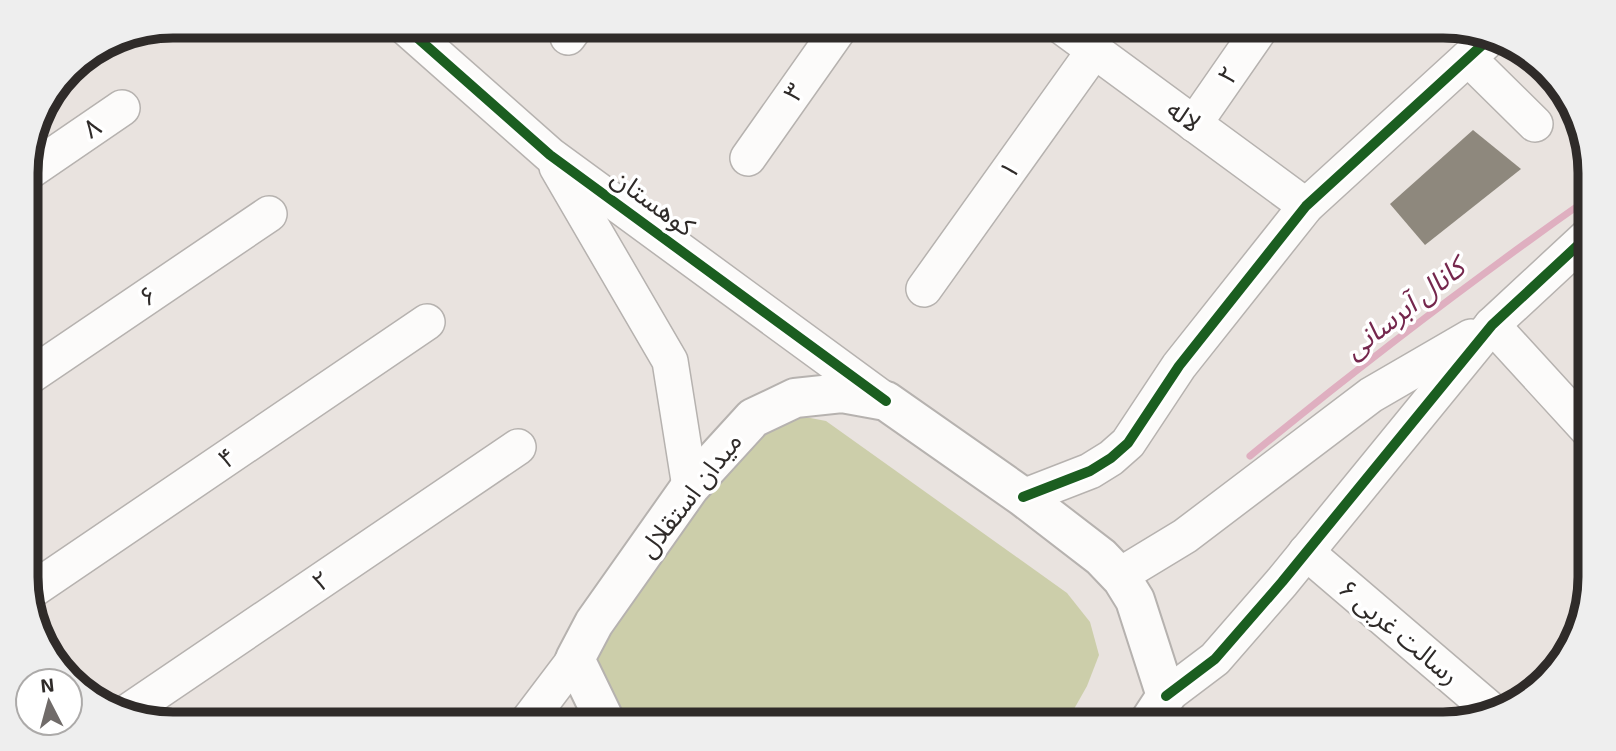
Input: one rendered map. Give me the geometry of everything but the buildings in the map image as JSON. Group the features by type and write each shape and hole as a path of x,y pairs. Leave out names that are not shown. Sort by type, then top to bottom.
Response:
{"main road":[{"name":"میدان استقلال","path":"575,659 594,623 690,486 753,418 795,398 842,393 886,401 1023,496 1101,557 1119,576 1135,600 1157,712"},
{"path":"575,659 601,713"}],"street":[{"name":"کوهستان","path":"418,38 550,155 886,401"},
{"name":"۳","path":"748,158 833,38"},
{"name":"لاله","path":"1077,38 1306,206"},
{"name":"۲","path":"1194,124 1254,38"},
{"path":"1023,496 1090,471 1128,443 1179,366 1306,206 1480,47 1535,124"},
{"name":"۱","path":"924,289 1094,51"},
{"name":"۸","path":"39,165 122,108"},
{"path":"550,155 670,361 690,486"},
{"name":"۶","path":"39,370 269,214"},
{"path":"1161,712 1215,659 1492,325 1578,245"},
{"name":"۴","path":"39,585 427,322"},
{"path":"1492,325 1578,419"},
{"path":"1119,576 1185,536 1371,396 1492,325"},
{"name":"۲","path":"135,707 518,447"},
{"name":"رسالت غربی ۶","path":"1306,552 1485,705"},
{"path":"534,713 575,659"}],"green space":[{"path":"800,416 826,421 1067,593 1090,622 1099,655 1087,686 1072,712 609,713 588,664 724,450"}],"waterway":[{"name":"کانال آبرسانی","path":"1250,456 1417,324 1578,206"}],"cycle path":[{"path":"418,38 550,155 886,401"},
{"path":"1023,497 1090,471 1128,443 1179,366 1306,206 1482,45"},
{"path":"1166,696 1215,659 1282,582 1492,325 1578,245"}]}
